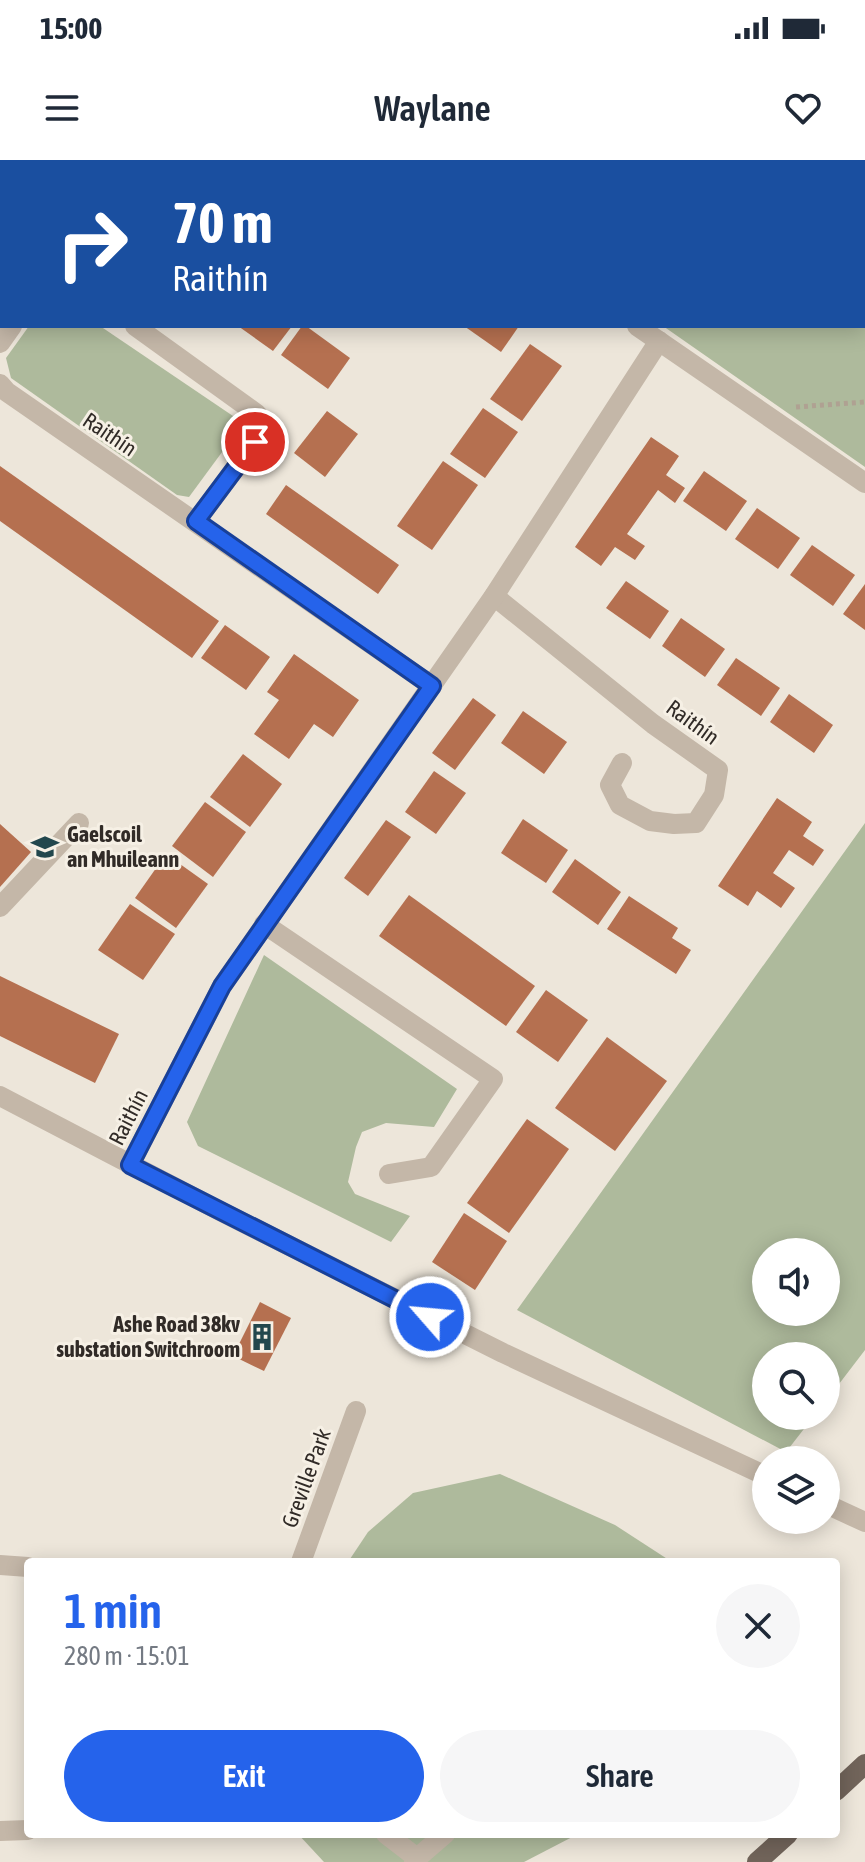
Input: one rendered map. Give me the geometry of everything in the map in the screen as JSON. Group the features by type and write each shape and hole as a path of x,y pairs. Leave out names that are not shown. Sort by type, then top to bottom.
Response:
{"main road":[{"path":"840,1787 865,1764"},
{"path":"757,1862 784,1838"}],"street":[{"path":"138,328 257,414 259,427 255,442 196,521"},
{"path":"640,328 865,483"},
{"name":"Raithín","path":"130,1165 222,986 494,596 659,341"},
{"name":"Raithín","path":"0,384 7,392 432,686"},
{"name":"Raithín","path":"494,596 653,724 718,770 714,795 696,823 650,821 620,805 610,785 622,763"},
{"path":"0,907 79,823"},
{"path":"264,924 493,1079 431,1167 389,1174"},
{"path":"0,1096 503,1353 752,1469"},
{"name":"Greville Park","path":"302,1558 356,1411"},
{"path":"840,1510 865,1522"},
{"path":"0,1565 24,1567"},
{"path":"0,1831 24,1830"},
{"path":"391,1838 416,1860 441,1838"}],"path":[{"path":"760,410 865,402"}],"green space":[{"path":"28,328 103,328 233,416 239,429 189,497 177,495 11,378 6,358"},
{"path":"666,328 865,328 865,467"},
{"path":"865,823 865,1350 840,1383 840,1342 752,1342 752,1430 803,1430 791,1446 775,1446 517,1310"},
{"path":"264,955 457,1089 434,1127 386,1123 362,1132 348,1182 355,1194 410,1216 391,1242 198,1146 187,1122"},
{"path":"500,1474 615,1525 666,1558 351,1558 368,1532 413,1493"},
{"path":"302,1838 570,1838 524,1862 324,1862"}],"building":[{"path":"241,328 290,328 273,351"},
{"path":"301,328 309,328 350,358 328,389 281,355"},
{"path":"467,328 518,328 501,352"},
{"path":"530,344 562,366 522,421 490,399"},
{"path":"483,408 518,432 485,478 450,454"},
{"path":"327,411 358,434 325,477 294,453"},
{"path":"651,437 679,456 666,475 685,488 675,503 658,490 627,534 645,546 635,560 615,547 601,566 575,547"},
{"path":"443,461 478,485 432,550 397,526"},
{"path":"0,466 219,621 192,658 0,521"},
{"path":"704,471 747,501 726,531 683,501"},
{"path":"286,485 399,565 378,594 266,514"},
{"path":"757,508 800,538 778,569 735,539"},
{"path":"812,545 855,575 833,606 790,575"},
{"path":"626,581 669,611 650,639 606,608"},
{"path":"865,584 865,630 843,614"},
{"path":"681,618 725,649 705,677 662,646"},
{"path":"225,625 270,657 246,690 201,658"},
{"path":"294,654 359,700 333,737 314,724 289,759 254,734 279,700 267,692"},
{"path":"736,658 780,688 761,716 717,685"},
{"path":"789,694 833,725 814,753 770,722"},
{"path":"473,698 496,715 455,770 432,753"},
{"path":"523,711 567,742 544,774 501,743"},
{"path":"243,754 282,784 250,827 210,797"},
{"path":"434,771 466,793 436,834 405,812"},
{"path":"777,798 812,822 803,836 824,850 813,866 789,850 773,873 795,888 781,908 757,891 748,906 718,886"},
{"path":"205,802 246,832 213,877 172,846"},
{"path":"523,819 568,850 546,883 501,853"},
{"path":"386,820 411,837 368,896 344,878"},
{"path":"0,824 31,852 0,887"},
{"path":"166,854 208,884 176,928 135,898"},
{"path":"575,859 621,892 598,925 552,892"},
{"path":"409,895 535,986 506,1026 379,936"},
{"path":"629,896 678,928 672,938 691,950 676,974 607,929"},
{"path":"130,904 175,934 143,980 98,950"},
{"path":"0,976 119,1034 95,1083 0,1036"},
{"path":"546,990 588,1020 558,1062 516,1032"},
{"path":"607,1037 667,1081 615,1151 555,1108"},
{"path":"527,1119 569,1149 509,1233 467,1203"},
{"path":"464,1213 507,1241 475,1290 432,1262"},
{"name":"Ashe Road 38kv substation Switchroom","path":"260,1302 291,1318 264,1371 233,1356"}],"place":[{"name":"Gaelscoil an Mhuileann","path":"45,847"},
{"name":"Ashe Road 38kv substation Switchroom","path":"262,1337"}],"route":[{"path":"255,442 196,521 432,686 222,986 130,1165 430,1317"}]}
